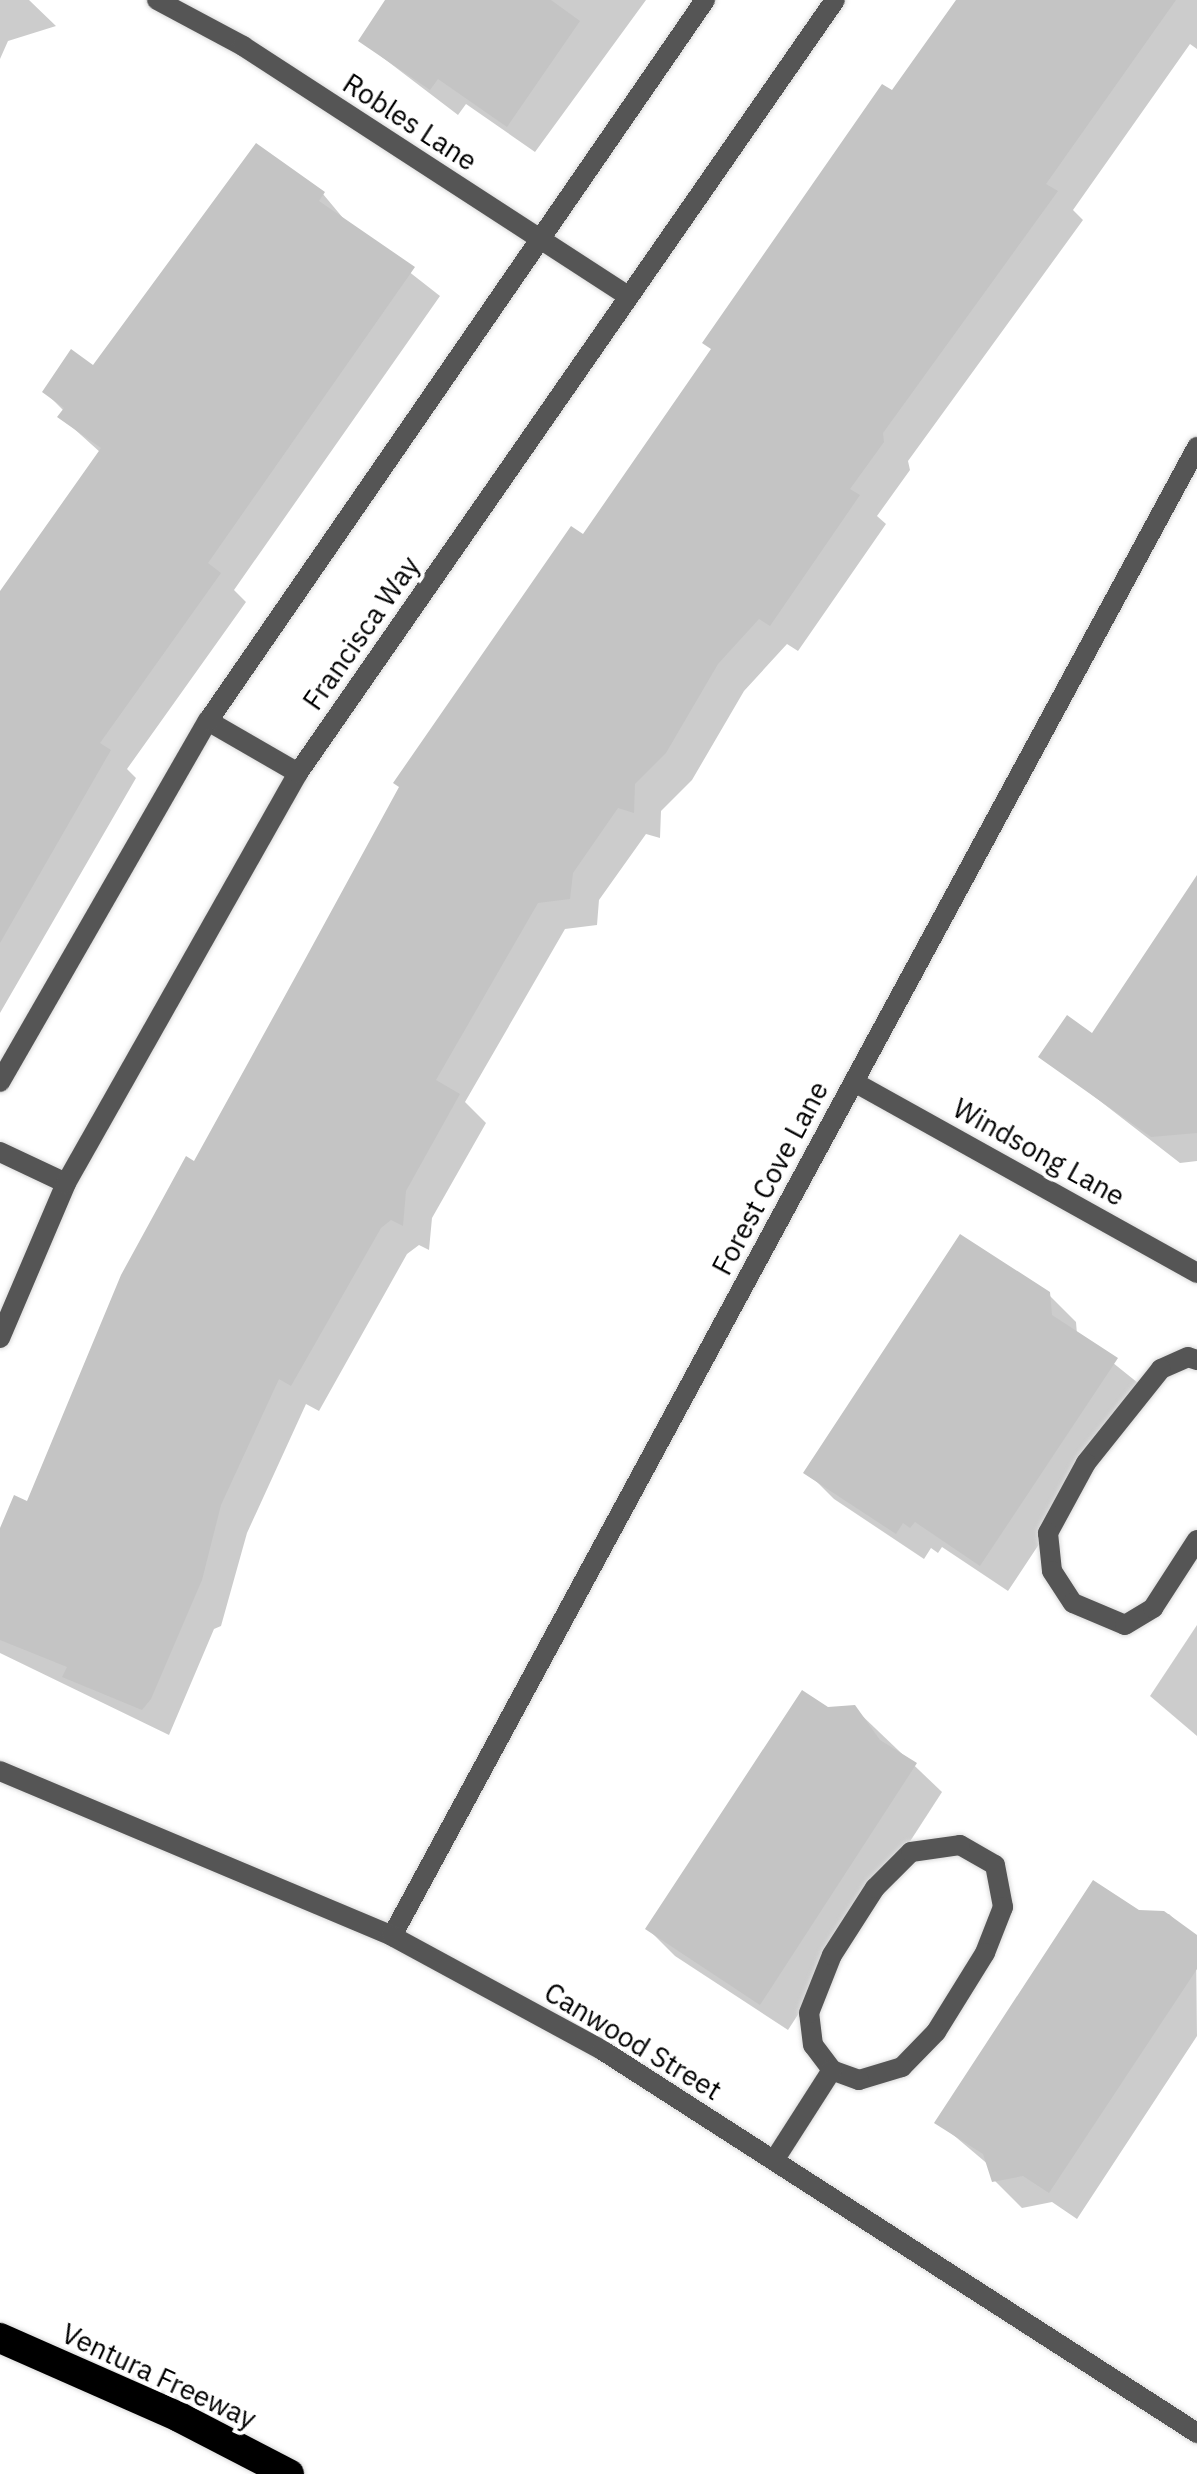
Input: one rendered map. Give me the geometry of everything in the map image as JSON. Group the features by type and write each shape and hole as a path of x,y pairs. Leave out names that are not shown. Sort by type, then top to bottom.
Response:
{"highway":[{"name":"Ventura Freeway","path":"0,2338 179,2417 288,2474"}],"street":[{"name":"Robles Lane","path":"157,0 243,46 628,296"},
{"path":"0,1082 208,721 705,0"},
{"name":"Francisca Way","path":"0,1338 66,1182 298,773 835,0"},
{"name":"Forest Cove Lane","path":"392,1936 1197,446"},
{"path":"208,721 298,773"},
{"name":"Windsong Lane","path":"854,1082 1197,1273"},
{"path":"0,1152 66,1182"},
{"path":"1197,1360 1188,1357 1161,1369 1086,1463 1048,1533 1052,1571 1073,1603 1126,1625 1153,1608 1197,1540"},
{"name":"Canwood Street","path":"0,1771 392,1936 602,2050 1197,2433"},
{"path":"960,1845 995,1865 1003,1908 985,1953 936,2032 902,2067 859,2080 832,2070 813,2045 809,2013 832,1954 874,1888 911,1852 960,1845"},
{"path":"775,2159 832,2070"}],"building":[{"path":"385,0 551,0 580,21 507,127 438,79 430,90 358,41"},
{"path":"956,0 1176,0 1046,184 1058,191 883,433 884,442 850,489 860,495 770,626 759,619 718,664 666,753 635,784 634,813 618,808 573,873 570,899 538,903 436,1080 460,1094 406,1191 403,1226 391,1220 381,1228 291,1386 279,1379 221,1505 202,1580 151,1699 142,1710 62,1677 67,1667 0,1640 0,1528 14,1495 27,1501 121,1275 186,1156 194,1161 399,787 393,783 571,526 583,534 711,349 702,343 882,84 892,90"},
{"path":"256,143 325,192 319,201 415,267 208,563 221,573 100,743 111,750 0,943 0,591 101,448 57,417 64,408 42,392 71,349 93,365"},
{"path":"1197,875 1197,1133 1151,1137 1038,1057 1067,1015 1092,1033"},
{"path":"960,1234 1050,1292 1052,1315 1118,1358 980,1566 915,1522 910,1528 903,1523 896,1534 803,1473"},
{"path":"802,1690 828,1707 855,1705 880,1740 917,1763 760,2005 645,1929"},
{"path":"1093,1880 1139,1910 1164,1911 1197,1935 1197,1969 1049,2193 1023,2176 992,2182 983,2154 934,2123"}]}
